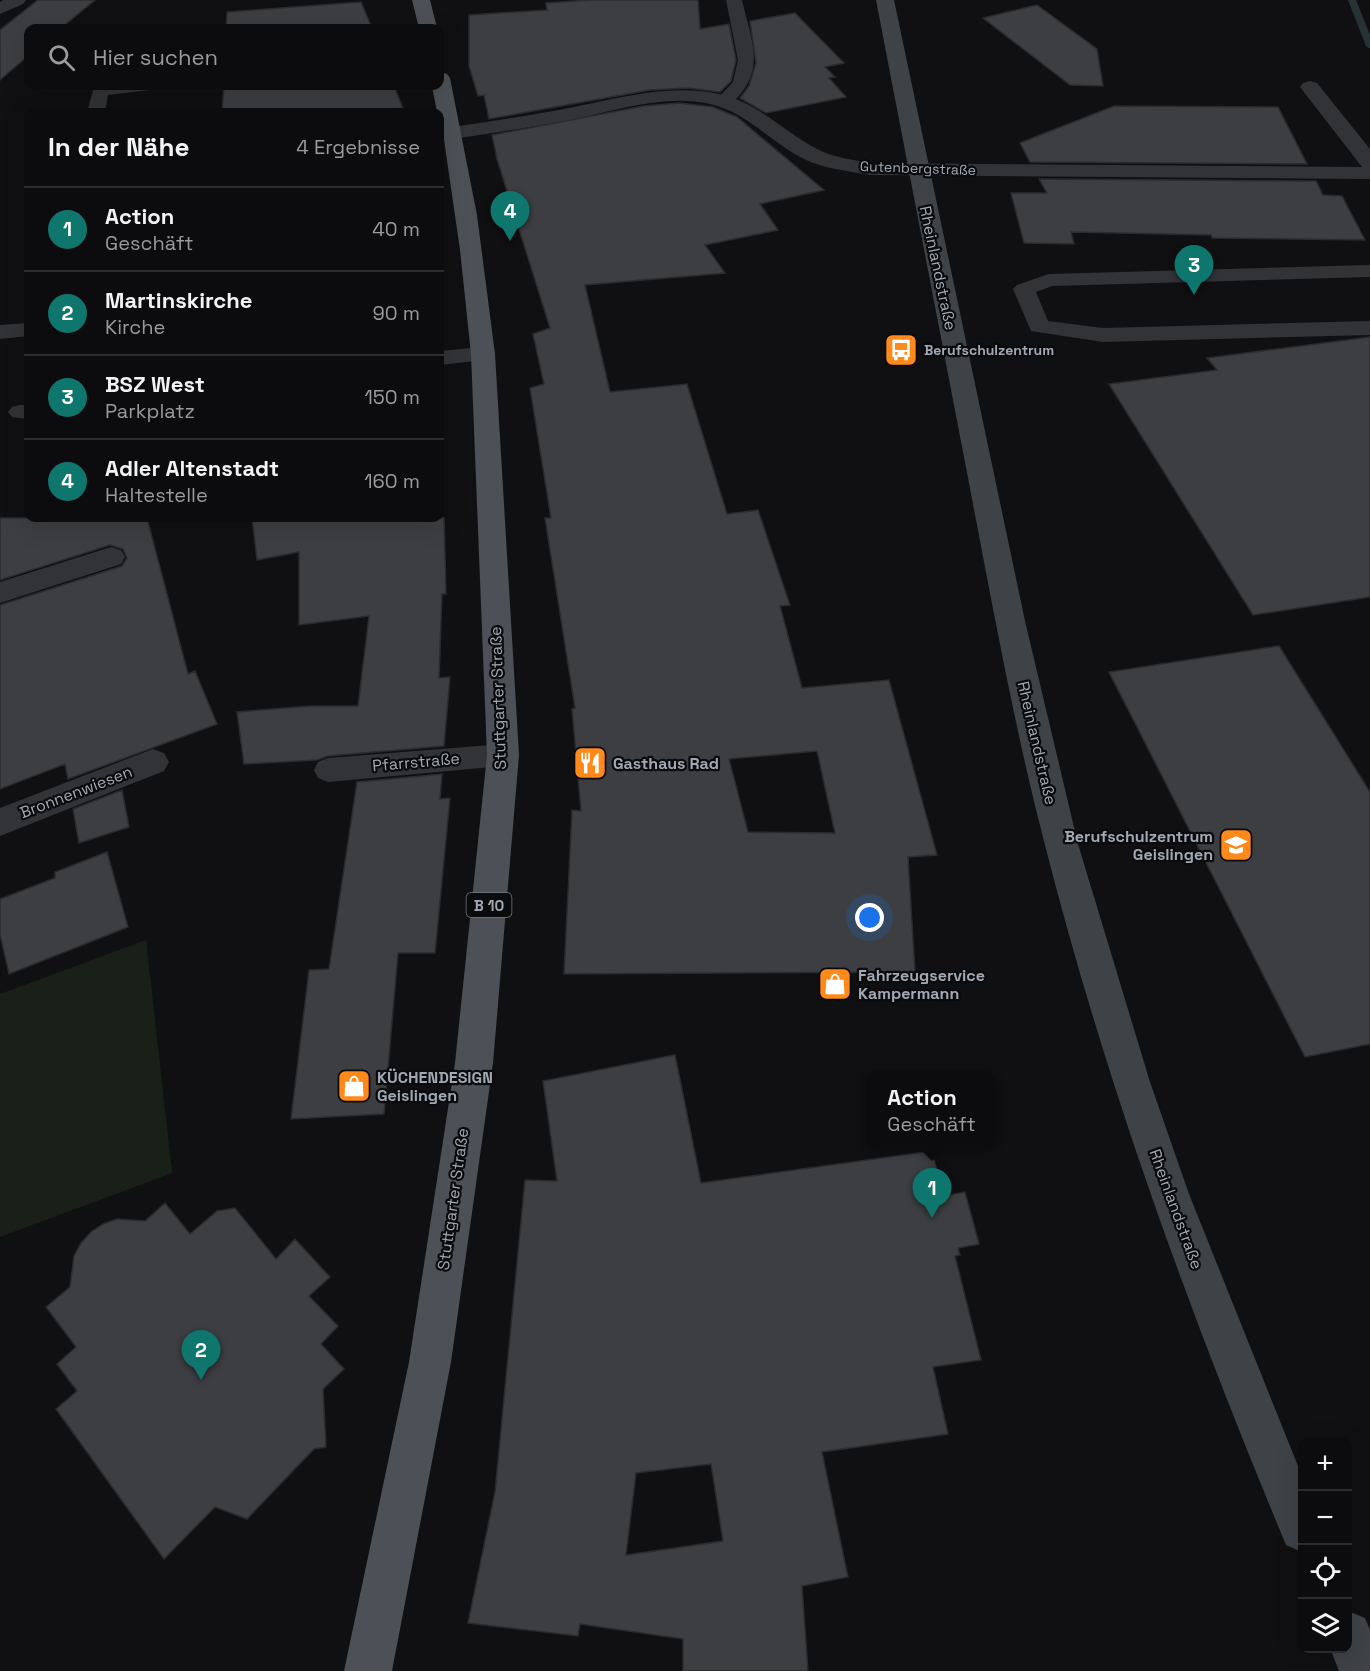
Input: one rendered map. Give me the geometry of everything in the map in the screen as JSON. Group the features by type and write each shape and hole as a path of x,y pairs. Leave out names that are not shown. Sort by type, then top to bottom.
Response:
{"main road":[{"path":"421,0 427,24"},
{"name":"Rheinlandstraße","path":"885,0 1010,621 1061,844 1131,1082 1168,1194 1298,1519"},
{"name":"Stuttgarter Straße","path":"368,1671 430,1362 474,1063 503,755 483,354 477,294 452,133 443,90"},
{"path":"1352,1646 1363,1671"}],"street":[{"path":"0,9 17,0"},
{"path":"1310,87 1370,162"},
{"name":"Gutenbergstraße","path":"452,133 528,122 667,94 700,96 724,101 759,118 787,139 824,160 870,169 1370,172"},
{"path":"0,593 111,557"},
{"name":"Bronnenwiesen","path":"0,822 153,762"}],"lane":[{"path":"724,101 741,82 747,60 734,0"},
{"path":"97,108 100,91 109,90"},
{"path":"1370,272 1049,280 1024,289 1039,326 1103,335 1370,328"},
{"path":"0,332 24,330"},
{"path":"444,358 483,354"},
{"name":"Pfarrstraße","path":"328,770 503,755"}],"shaded area":[{"path":"146,940 172,1173 0,1237 0,994"}],"building":[{"path":"38,0 95,0 66,24 24,24 24,59 0,80 0,30"},
{"path":"589,0 698,0 700,29 729,24 736,60 731,81 720,92 688,88 650,90 489,119 484,95 478,96 469,66 469,15 547,10 546,3"},
{"path":"361,2 370,24 226,24 227,12"},
{"path":"1037,5 1097,49 1103,86 1070,85 983,18"},
{"path":"795,13 844,63 825,67 835,77 829,78 846,97 766,113 740,98 749,86 756,63 750,21"},
{"path":"224,90 396,90 403,108 222,108"},
{"path":"679,103 713,107 737,117 824,190 760,204 778,230 705,245 725,273 585,285 610,392 687,384 727,514 758,510 790,605 780,606 802,688 889,680 937,855 908,857 915,972 564,974 572,810 581,811 572,709 575,708 545,518 551,518 530,388 544,384 533,334 550,328 497,159 492,135 644,106","holes":["817,751 835,833 748,832 729,759"]},
{"path":"1114,106 1278,107 1307,164 1030,162 1020,143"},
{"path":"1039,179 1316,181 1323,195 1342,196 1365,240 1212,238 1211,235 1071,232 1074,244 1024,243 1011,193 1047,193"},
{"path":"1370,337 1370,597 1253,615 1109,384 1217,370 1207,358"},
{"path":"0,518 24,518 24,522 148,522 188,674 195,671 217,724 68,779 65,764 0,789 0,605 122,566 127,558 123,549 110,545 0,580"},
{"path":"444,518 446,594 442,594 439,678 450,677 444,746 328,756 317,760 244,764 237,712 311,706 358,706 369,616 299,625 299,552 257,560 252,522 444,522"},
{"path":"1279,646 1370,792 1370,1044 1305,1057 1109,672"},
{"path":"442,774 440,799 450,798 435,953 398,953 384,1114 291,1119 309,970 329,969 357,782"},
{"path":"122,790 129,827 79,843 73,809"},
{"path":"107,852 128,927 9,974 0,935 0,899 55,878 55,872"},
{"path":"675,1055 701,1183 932,1151 943,1196 965,1192 979,1244 958,1248 960,1255 955,1256 981,1360 933,1367 948,1434 822,1452 848,1577 802,1586 808,1671 683,1671 683,1639 580,1624 578,1636 468,1623 495,1492 525,1180 557,1181 543,1081","holes":["711,1464 723,1541 626,1555 636,1473"]},
{"path":"165,1203 190,1234 217,1211 235,1208 276,1259 295,1239 330,1277 309,1296 338,1326 321,1344 344,1369 323,1389 326,1447 314,1449 247,1519 215,1507 164,1559 56,1409 77,1391 57,1364 76,1347 46,1307 70,1287 74,1256 81,1243 91,1232 117,1219 145,1221"}],"waterway":[{"path":"1352,0 1370,46"}],"place":[{"name":"Adler Altenstadt","path":"510,241"},
{"name":"BSZ West","path":"1194,295"},
{"name":"Berufschulzentrum","path":"901,350"},
{"name":"Gasthaus Rad","path":"590,763"},
{"name":"Berufschulzentrum Geislingen","path":"1236,845"},
{"name":"Fahrzeugservice Kampermann","path":"835,984"},
{"name":"KÜCHENDESIGN Geislingen","path":"354,1086"},
{"name":"Action","path":"932,1218"},
{"name":"Martinskirche","path":"201,1380"}]}
